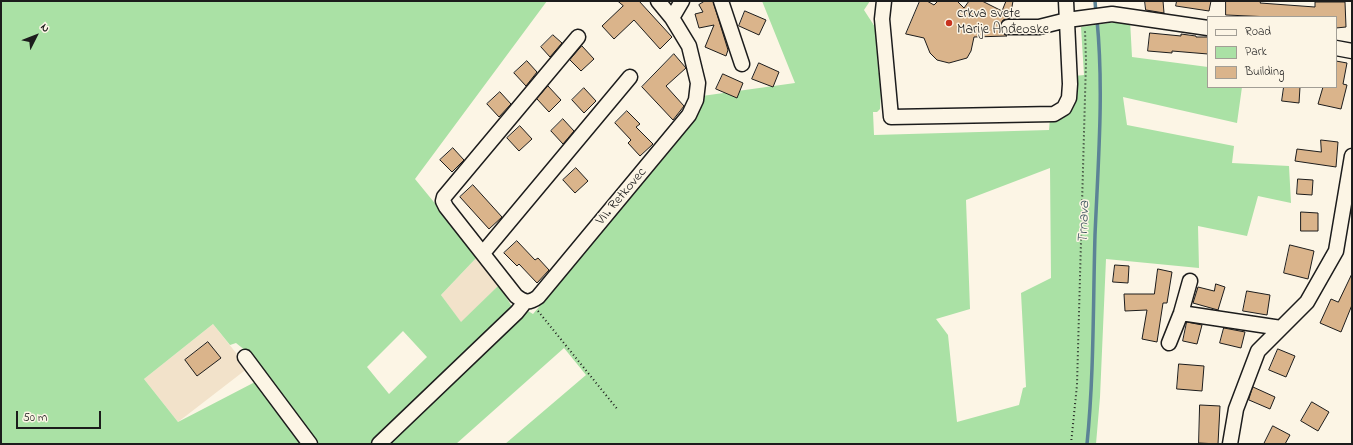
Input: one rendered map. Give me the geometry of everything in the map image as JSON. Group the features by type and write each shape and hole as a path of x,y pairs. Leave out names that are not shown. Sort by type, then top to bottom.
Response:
{"street":[{"name":"VII. Retkovec","path":"379,444 517,312 528,302 538,297 689,115 696,100 698,83 693,59 689,46 672,18 658,1"},
{"path":"672,18 682,1"},
{"path":"721,1 742,64"},
{"path":"884,1 882,19 891,117 1054,114 1064,108 1070,98 1066,1"},
{"path":"1008,28 1040,27 1067,20 1112,14 1207,28"},
{"path":"528,302 516,296 446,207 443,201 444,197 578,37"},
{"path":"1337,48 1352,51"},
{"path":"483,253 630,77"},
{"path":"1230,444 1236,409 1258,350 1307,302 1336,251 1352,156"},
{"path":"1169,343 1190,281"},
{"path":"1180,313 1281,328"},
{"path":"245,357 310,444"}],"path":[{"path":"1071,444 1077,385 1086,17"},
{"path":"528,302 618,410"}],"shaded area":[{"path":"478,256 499,285 461,323 441,295"},
{"path":"213,324 248,368 178,422 144,379"}],"green space":[{"path":"1,1 547,1 415,179 478,256 441,295 461,322 499,285 512,307 370,444 318,444 272,386 256,359 236,343 230,345 213,324 144,379 178,422 255,382 303,444 1,444","holes":["403,331 427,357 389,394 367,367"]},
{"path":"762,1 870,1 864,10 875,27 881,89 880,109 877,112 873,112 874,135 1049,130 1050,118 1074,76 1084,75 1081,27 1130,20 1132,57 1207,67 1207,88 1242,88 1237,123 1123,97 1127,125 1234,146 1232,163 1289,166 1291,203 1258,196 1247,236 1198,226 1199,268 1106,259 1100,397 1096,444 505,444 586,375 564,348 456,444 384,444 522,313 528,311 533,314 674,146 695,116 702,96 795,83","holes":["1050,168 1051,278 1021,293 1026,387 1023,388 1019,405 957,422 948,335 936,319 970,309 966,200"]}],"building":[{"path":"618,1 639,1 672,37 660,49 634,20 614,39 602,26 623,6"},
{"path":"705,1 713,1 728,50 726,56 705,47 714,25 699,28 695,14 703,12 699,5"},
{"path":"920,1 927,1 934,5 938,1 957,1 964,8 969,1 982,1 1002,11 1006,1 1013,1 1010,18 1003,20 1000,27 1001,32 1007,36 974,37 971,51 967,58 949,63 937,60 930,53 924,38 906,34"},
{"path":"1145,1 1163,1 1164,13 1146,10"},
{"path":"1177,1 1211,1 1209,11 1176,6"},
{"path":"1226,1 1261,1 1260,3 1315,7 1315,2 1345,2 1346,27 1337,28 1337,16 1226,15"},
{"path":"745,11 766,20 759,35 739,26"},
{"path":"1150,33 1207,37 1207,54 1148,51"},
{"path":"553,35 562,43 550,57 541,47"},
{"path":"582,46 594,59 581,71 570,60"},
{"path":"674,54 686,68 666,86 684,106 673,120 642,87"},
{"path":"527,61 537,72 526,86 514,73"},
{"path":"1337,61 1347,63 1343,84 1347,85 1341,109 1318,104 1323,88 1337,88"},
{"path":"759,63 779,72 773,87 752,79"},
{"path":"723,74 743,83 737,98 716,89"},
{"path":"548,86 561,100 549,112 537,99"},
{"path":"584,88 596,101 584,113 572,100"},
{"path":"1284,88 1300,88 1299,103 1282,101"},
{"path":"500,92 511,104 499,117 487,104"},
{"path":"627,111 640,124 636,127 653,144 640,156 628,143 631,140 615,123"},
{"path":"563,119 574,131 563,144 551,131"},
{"path":"520,126 532,139 519,151 507,138"},
{"path":"1321,140 1338,142 1336,167 1295,161 1297,149 1321,152"},
{"path":"453,148 464,160 452,172 440,160"},
{"path":"576,168 588,181 575,193 563,180"},
{"path":"1298,179 1313,180 1312,195 1297,194"},
{"path":"473,185 502,217 489,229 460,197"},
{"path":"1301,212 1318,213 1318,231 1301,231"},
{"path":"517,241 535,260 538,258 549,270 537,283 519,264 517,266 504,253"},
{"path":"1290,245 1314,251 1308,279 1284,273"},
{"path":"1115,265 1129,266 1128,283 1113,282"},
{"path":"1158,269 1172,272 1167,303 1163,303 1157,342 1142,339 1147,310 1125,311 1124,294 1154,294"},
{"path":"1352,274 1352,305 1341,332 1320,323 1331,299 1338,302"},
{"path":"1216,284 1225,287 1218,310 1193,303 1198,287 1214,291"},
{"path":"1247,291 1270,295 1267,315 1243,311"},
{"path":"1187,322 1202,325 1197,344 1183,341"},
{"path":"1224,328 1245,332 1241,348 1220,343"},
{"path":"208,342 221,358 197,376 185,360"},
{"path":"1278,349 1295,356 1286,377 1269,370"},
{"path":"1179,364 1204,366 1202,391 1177,389"},
{"path":"1253,387 1275,397 1270,409 1249,400"},
{"path":"1312,402 1329,412 1318,431 1301,421"},
{"path":"1200,405 1220,406 1218,444 1199,443"},
{"path":"1273,426 1290,435 1285,444 1264,444"}],"waterway":[{"name":"Trnava","path":"1095,1 1096,14"},
{"name":"Trnava","path":"1087,444 1092,366 1095,235 1100,128 1100,74 1097,20"}],"place":[{"name":"crkva svete Marije Anđeoske","path":"949,23"}]}
